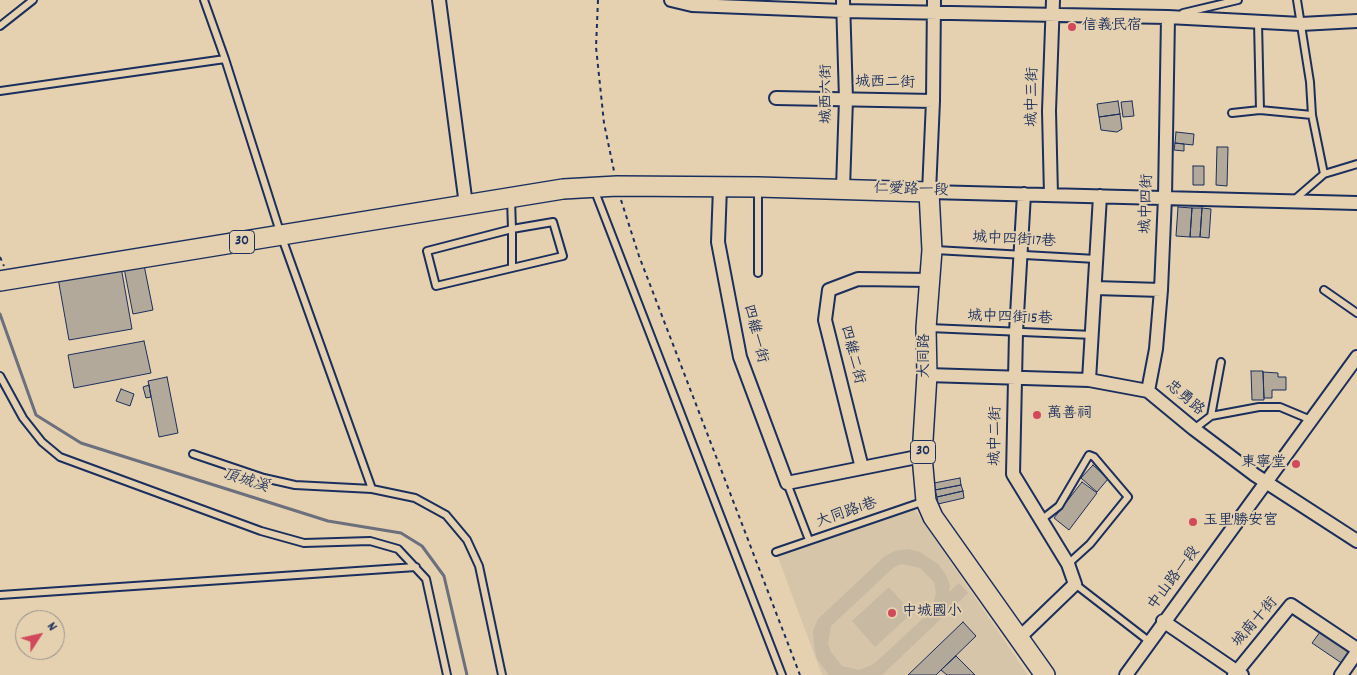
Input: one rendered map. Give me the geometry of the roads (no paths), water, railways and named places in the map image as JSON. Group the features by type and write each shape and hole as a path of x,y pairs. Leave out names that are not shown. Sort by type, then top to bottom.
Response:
{"main road":[{"name":"仁愛路一段","path":"466,205 563,189 617,186 842,188 929,192"},
{"name":"大同路","path":"929,192 932,250 926,328 927,375 922,456 926,501 933,518 1045,675"},
{"name":"30","path":"8,276 466,205"}],"street":[{"path":"439,0 466,205"},
{"path":"671,0 692,5 934,6 1053,14 1168,17 1302,24 1357,21"},
{"name":"城中三街","path":"1051,195 1049,111 1053,0"},
{"name":"城西六街","path":"842,188 846,99 843,5"},
{"name":"大同路","path":"929,192 933,101 934,6"},
{"name":"城中四街","path":"1148,391 1156,349 1161,290 1165,197 1168,17"},
{"name":"城西二街","path":"776,98 933,101"},
{"name":"四維一街","path":"720,187 718,242 740,357 788,483"},
{"name":"仁愛路一段","path":"929,192 1357,203"},
{"name":"城中二街","path":"1024,194 1016,332 1012,442 1013,474 1068,564 1075,584"},
{"path":"1089,380 1100,196"},
{"name":"四維二街","path":"862,468 825,320 829,290 858,280 930,280"},
{"path":"1095,288 1161,290"},
{"name":"中山路一段","path":"1126,675 1357,358"},
{"name":"忠勇路","path":"927,375 1089,380 1148,391 1194,429 1266,482 1355,535"},
{"path":"788,483 922,456"},
{"path":"1018,639 1075,584"},
{"name":"城南十街","path":"1237,674 1291,605 1357,650"},
{"path":"1163,622 1237,674"},
{"path":"1341,675 1357,650"}],"lane":[{"path":"0,26 33,0"},
{"path":"204,0 282,235 372,489"},
{"path":"1168,17 1238,0"},
{"path":"1296,0 1302,24 1310,82 1312,115 1324,174"},
{"path":"1258,22 1260,110"},
{"path":"0,91 224,59"},
{"path":"1232,114 1260,110 1312,115"},
{"path":"1293,201 1324,174 1357,164"},
{"path":"593,187 782,675"},
{"path":"758,187 758,273"},
{"path":"511,198 512,268"},
{"path":"553,222 562,256 436,286 427,251 512,229 553,222"},
{"name":"城中四街17巷","path":"932,250 1020,253 1096,259"},
{"path":"1324,290 1357,313"},
{"name":"城中四街15巷","path":"926,328 1093,335"},
{"path":"1211,416 1221,362"},
{"path":"0,376 23,418 42,442 60,456 261,531 304,543 370,541 398,549 426,579 447,675"},
{"path":"1194,429 1211,416 1259,408 1280,407 1311,420"},
{"path":"193,454 264,478 295,485 372,489 415,498 446,515 467,540 479,566 502,675"},
{"path":"1040,520 1060,506 1089,455 1094,457 1128,497 1090,544 1068,564"},
{"name":"四維一街","path":"788,483 809,540"},
{"name":"大同路1巷","path":"776,552 926,501"},
{"path":"0,594 416,567"},
{"path":"1075,584 1150,642"}],"waterway":[{"name":"頂城溪","path":"0,314 36,415 81,443 328,521 401,533 422,546 444,576 467,675"}],"place":[{"name":"信義民宿","path":"1072,27"},
{"name":"萬善祠","path":"1037,415"},
{"name":"東寧堂","path":"1296,464"},
{"name":"玉里勝安宮","path":"1193,522"},
{"name":"中城國小","path":"892,613"}]}
